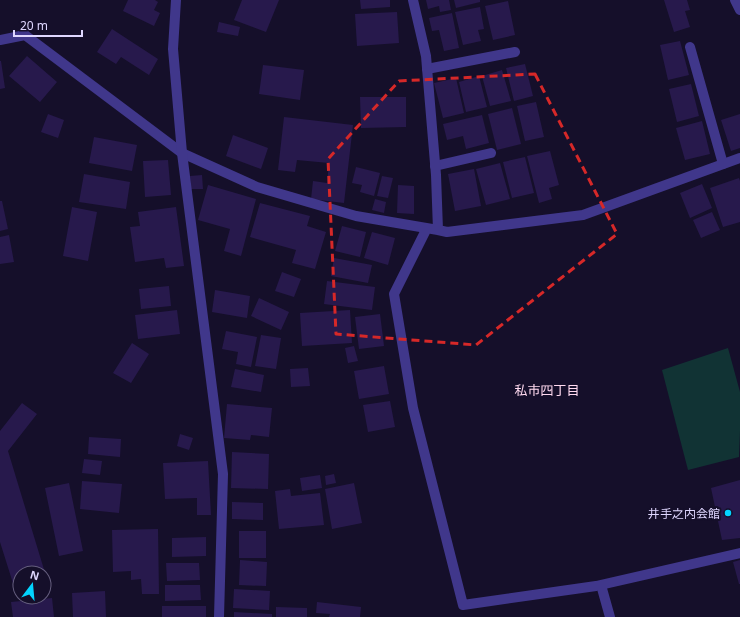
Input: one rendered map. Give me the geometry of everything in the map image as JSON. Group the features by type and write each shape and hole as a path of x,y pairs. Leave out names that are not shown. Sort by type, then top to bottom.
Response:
{"street":[{"path":"176,0 173,49 182,153 223,474 219,617"},
{"path":"413,0 426,56 435,166 438,230"},
{"path":"735,0 740,10"},
{"path":"0,40 25,35 182,153 257,187 356,216 447,232 583,215 740,158"},
{"path":"690,47 722,164"},
{"path":"427,69 515,52"},
{"path":"435,166 491,153"},
{"path":"427,228 394,294 414,408 463,605 601,585 740,553"},
{"path":"601,585 610,617"}],"highlighted area":[{"path":"535,74 617,234 476,345 336,334 328,159 399,81"}],"green space":[{"path":"728,348 740,392 739,457 688,470 662,370"}],"building":[{"path":"128,0 155,0 158,2 154,10 160,13 154,26 123,11"},
{"path":"242,0 279,0 266,32 234,20"},
{"path":"360,0 390,0 390,7 361,9"},
{"path":"426,0 449,0 451,10 440,12 439,6 428,9"},
{"path":"454,0 480,0 480,2 456,8"},
{"path":"664,0 687,0 690,10 685,11 690,27 674,32"},
{"path":"508,1 515,35 493,40 485,6"},
{"path":"480,7 484,29 478,30 481,41 463,45 455,12"},
{"path":"397,12 399,43 357,46 355,14"},
{"path":"452,13 459,48 444,51 439,30 432,31 429,18"},
{"path":"219,22 240,27 238,36 217,32"},
{"path":"112,29 158,59 149,75 121,57 116,64 97,52"},
{"path":"680,41 689,75 668,80 660,45"},
{"path":"27,56 57,82 40,102 9,76"},
{"path":"0,61 5,88 0,89"},
{"path":"525,64 533,96 514,101 506,68"},
{"path":"263,65 304,70 300,100 259,94"},
{"path":"502,70 511,101 490,106 482,76"},
{"path":"479,76 487,107 466,112 459,82"},
{"path":"456,78 464,113 443,118 434,83"},
{"path":"691,84 699,116 677,122 669,89"},
{"path":"360,97 406,97 406,127 361,128"},
{"path":"536,102 544,137 525,141 517,106"},
{"path":"512,108 521,144 497,150 488,114"},
{"path":"48,114 64,120 58,138 41,132"},
{"path":"740,114 740,148 731,151 721,120"},
{"path":"482,115 489,143 466,149 463,136 447,140 443,124"},
{"path":"284,117 353,125 344,203 311,199 313,181 327,183 329,163 297,160 295,172 278,170"},
{"path":"702,121 710,154 685,160 676,128"},
{"path":"233,135 268,148 261,169 226,156"},
{"path":"94,137 137,145 132,171 89,163"},
{"path":"550,151 559,185 549,188 552,199 539,203 527,156"},
{"path":"525,157 534,193 512,198 503,162"},
{"path":"168,160 171,195 145,197 143,161"},
{"path":"500,163 510,199 486,205 476,169"},
{"path":"356,167 380,173 374,196 360,192 362,185 352,183"},
{"path":"474,169 481,206 455,211 448,174"},
{"path":"84,174 130,182 126,209 79,202"},
{"path":"202,175 203,189 191,189 190,176"},
{"path":"382,176 393,178 388,198 377,196"},
{"path":"739,178 740,222 723,227 710,188"},
{"path":"702,184 712,208 690,218 680,193"},
{"path":"208,185 256,199 241,256 224,251 230,229 198,220"},
{"path":"398,185 414,186 414,214 397,213"},
{"path":"375,199 386,202 384,213 372,210"},
{"path":"0,201 2,201 8,229 0,231"},
{"path":"260,203 310,216 307,226 326,232 315,269 292,263 296,250 250,237"},
{"path":"72,207 97,212 88,261 63,256"},
{"path":"176,207 184,266 166,268 164,258 135,262 130,227 140,226 138,212"},
{"path":"712,212 720,230 701,238 693,220"},
{"path":"342,226 366,232 360,257 335,251"},
{"path":"372,232 395,238 388,265 364,258"},
{"path":"9,235 14,262 0,264 0,237"},
{"path":"334,258 372,265 368,283 331,276"},
{"path":"282,272 301,279 294,297 275,291"},
{"path":"327,281 375,287 372,310 324,304"},
{"path":"169,286 171,306 141,309 139,289"},
{"path":"215,290 250,296 247,318 212,312"},
{"path":"259,298 289,312 281,330 251,316"},
{"path":"177,310 180,334 138,339 135,315"},
{"path":"350,310 352,343 302,346 300,313"},
{"path":"380,314 384,346 359,349 355,317"},
{"path":"226,331 257,337 251,367 236,364 238,352 222,349"},
{"path":"261,335 281,338 276,369 255,366"},
{"path":"132,343 149,354 131,383 113,373"},
{"path":"354,346 358,361 348,363 345,348"},
{"path":"384,366 389,394 359,399 354,371"},
{"path":"308,368 310,386 291,387 290,369"},
{"path":"235,369 264,375 261,392 231,387"},
{"path":"390,401 395,427 368,432 363,405"},
{"path":"22,403 37,414 8,451 43,565 12,565 12,580 0,542 0,431"},
{"path":"227,404 272,408 269,437 251,435 250,440 224,438"},
{"path":"180,434 193,438 189,450 177,446"},
{"path":"89,437 121,439 120,457 88,454"},
{"path":"232,452 269,454 268,489 231,488"},
{"path":"84,459 102,461 100,475 82,473"},
{"path":"208,461 211,515 197,515 197,498 165,499 163,463"},
{"path":"334,474 336,483 326,485 325,476"},
{"path":"320,475 322,488 302,491 300,478"},
{"name":"井手之内会館","path":"740,480 740,538 722,540 711,488"},
{"path":"82,481 122,484 119,513 80,509"},
{"path":"69,483 83,551 59,556 45,488"},
{"path":"354,483 362,523 332,529 325,489"},
{"path":"290,489 291,496 320,493 324,525 279,529 275,491"},
{"path":"232,502 263,503 263,520 232,519"},
{"path":"158,529 159,594 142,594 141,579 131,580 131,571 113,572 112,530"},
{"path":"239,531 266,531 266,558 239,558"},
{"path":"206,537 206,556 172,557 172,538"},
{"path":"240,560 267,562 266,586 239,585"},
{"path":"740,560 740,584 739,584 733,562"},
{"path":"166,563 199,563 200,580 167,581"},
{"path":"165,585 200,585 201,600 165,601"},
{"path":"234,589 270,591 269,610 233,608"},
{"path":"105,591 106,617 73,617 72,593"},
{"path":"52,598 54,617 13,617 11,602 12,605 52,605"},
{"path":"317,602 361,607 360,617 329,617 330,614 316,613"},
{"path":"162,606 206,606 206,617 162,617"},
{"path":"276,607 307,608 307,617 276,617"},
{"path":"234,612 272,614 272,617 234,617"}],"place":[{"name":"井手之内会館","path":"728,513"}],"district":[{"name":"私市四丁目","path":"547,390"}]}
